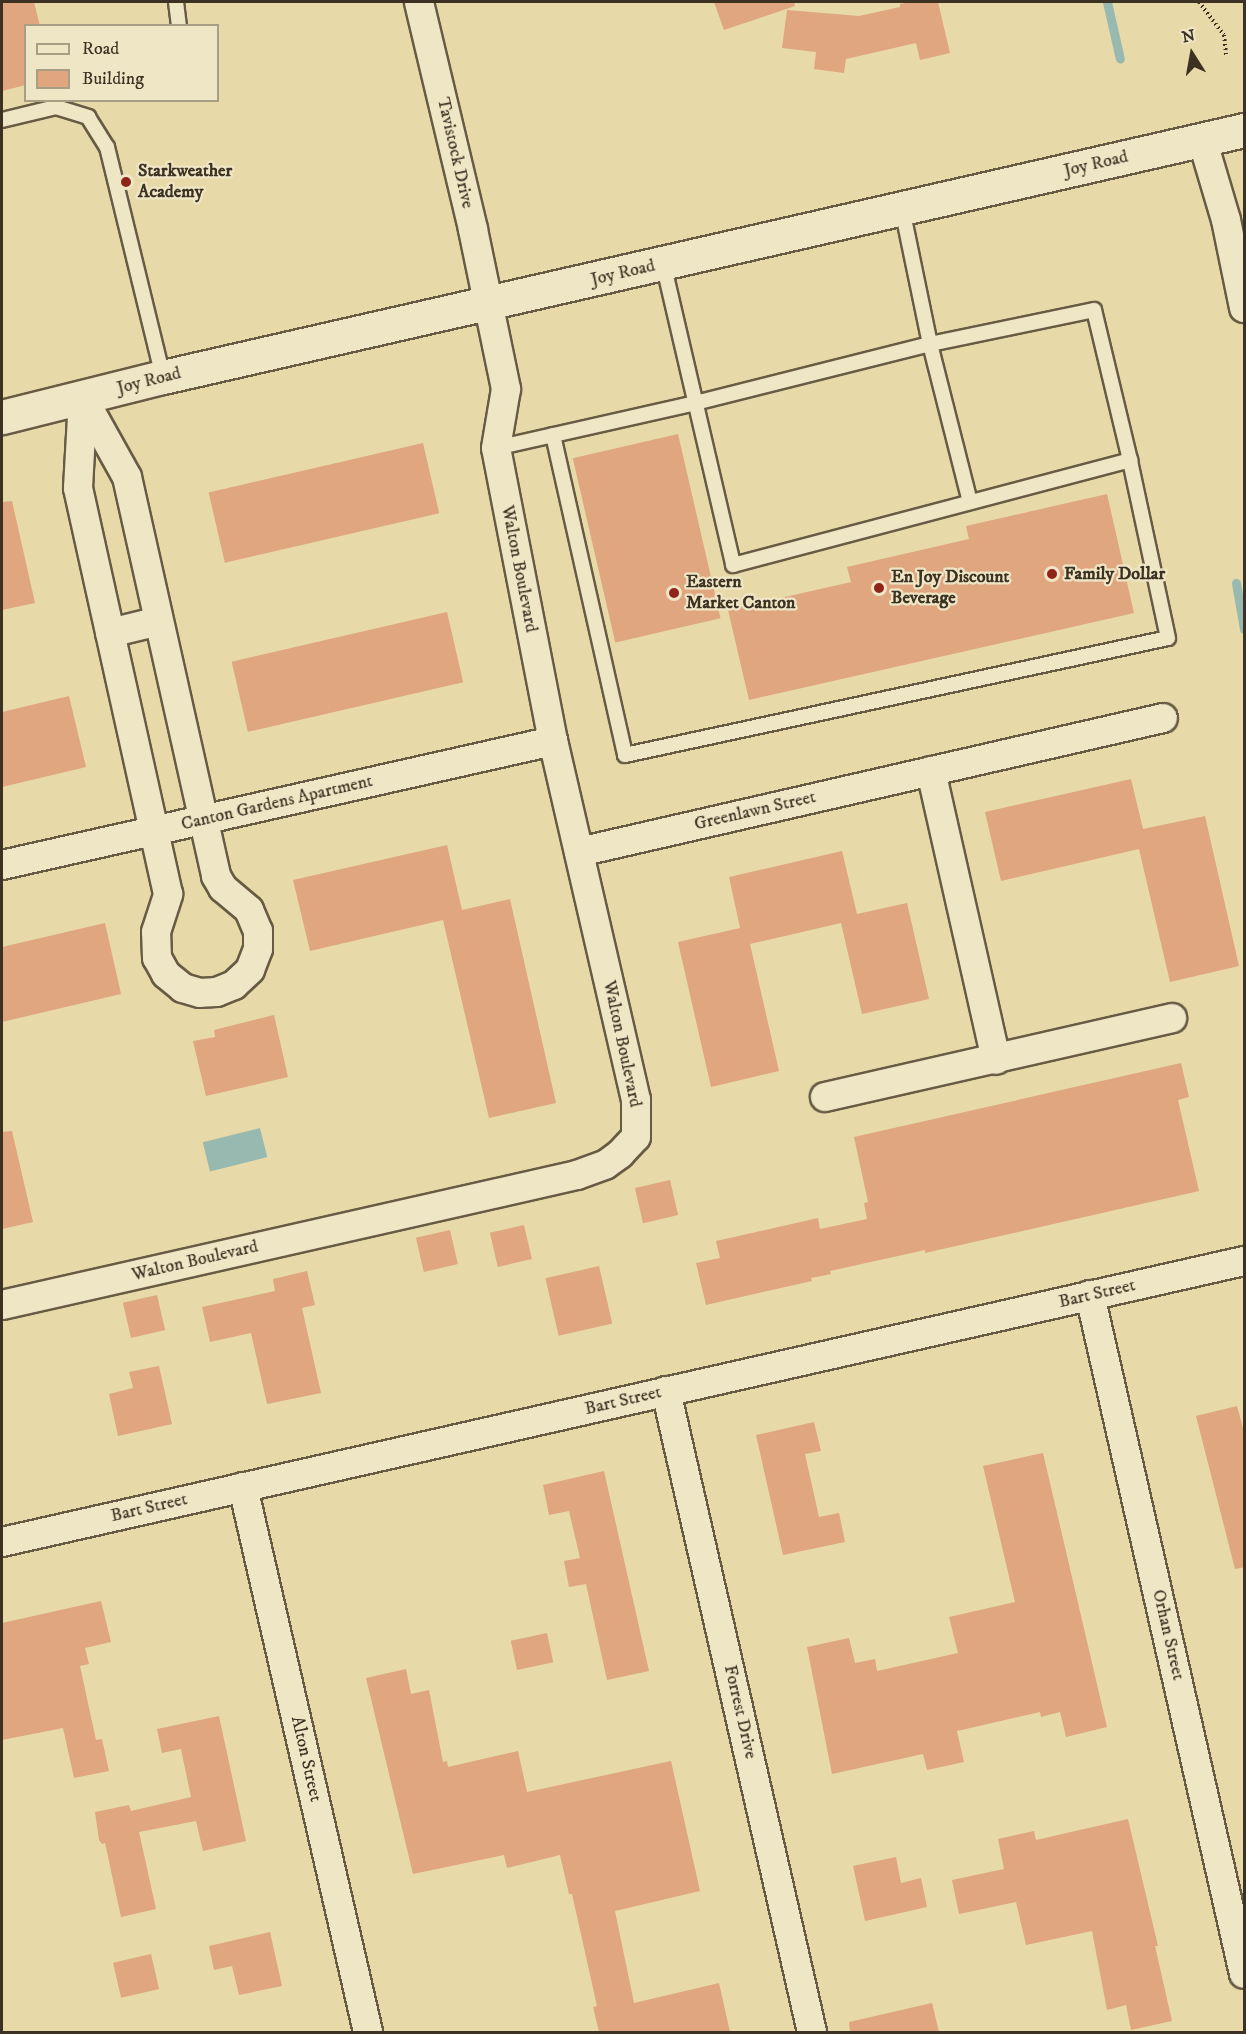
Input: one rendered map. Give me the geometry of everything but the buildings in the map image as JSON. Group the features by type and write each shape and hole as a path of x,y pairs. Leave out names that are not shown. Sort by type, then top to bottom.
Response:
{"street":[{"name":"Tavistock Drive","path":"419,2 472,229 487,304"},
{"name":"Joy Road","path":"2,417 163,377 1245,130"},
{"path":"1202,139 1226,220 1245,308"},
{"name":"Walton Boulevard","path":"2,1305 577,1175 605,1165 621,1154 636,1137 636,1100 553,741 495,448 506,389 487,304"},
{"path":"83,398 127,477 216,876 224,888 249,910 258,931 258,949 250,970 234,985 217,992 200,993 183,988 166,974 157,958 156,932 168,894 78,488 83,398"},
{"path":"110,633 159,621"},
{"name":"Greenlawn Street","path":"579,852 1163,718"},
{"name":"Canton Gardens Apartment","path":"2,866 553,741"},
{"path":"931,771 996,1060"},
{"path":"825,1097 996,1060 1172,1018"},
{"name":"Bart Street","path":"2,1542 1245,1261"},
{"name":"Orhan Street","path":"1090,1295 1245,1974"},
{"name":"Forrest Drive","path":"666,1391 812,2032"},
{"name":"Alton Street","path":"243,1486 368,2032"}],"lane":[{"path":"176,2 179,24"},
{"path":"2,120 56,107 88,117 107,147 163,377"},
{"path":"902,209 930,344 970,502"},
{"path":"663,263 733,565 1130,460"},
{"path":"495,448 695,403 930,344 1094,310 1130,460 1168,638 625,755 553,435"}],"path":[{"path":"1199,2 1224,35 1226,55"}],"water":[{"path":"260,1128 267,1157 210,1171 203,1142"}],"waterway":[{"path":"1107,2 1120,59"},
{"path":"1236,583 1244,629"}],"place":[{"name":"Starkweather Academy","path":"126,182"},
{"name":"Family Dollar","path":"1052,574"},
{"name":"En Joy Discount Beverage","path":"879,588"},
{"name":"Eastern Market Canton","path":"674,593"}]}
